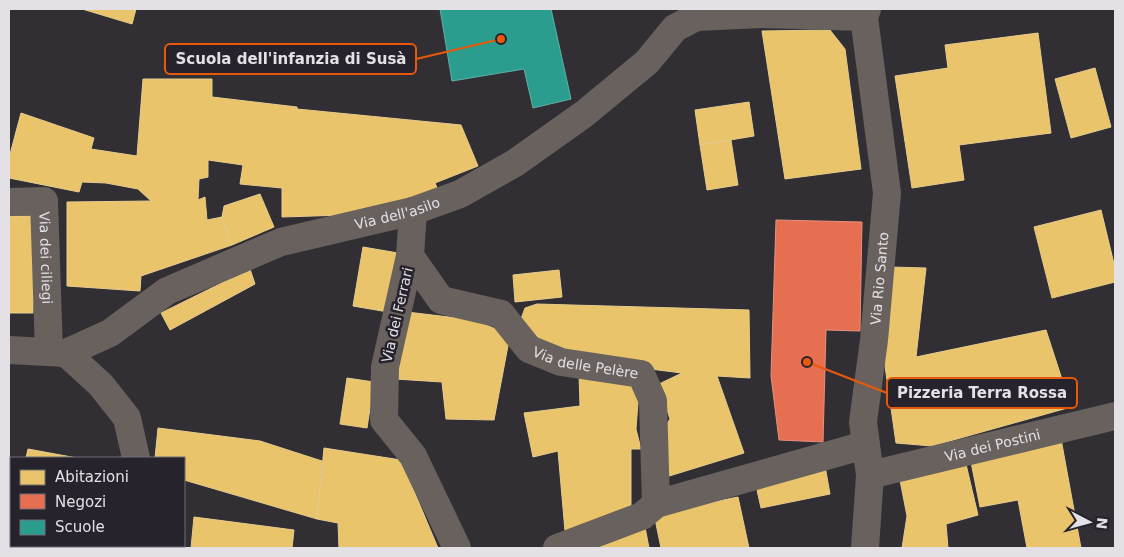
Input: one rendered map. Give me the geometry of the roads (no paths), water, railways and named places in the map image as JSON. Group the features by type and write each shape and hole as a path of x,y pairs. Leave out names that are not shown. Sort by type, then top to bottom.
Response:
{"street":[{"path":"694,13 866,13"},
{"name":"Via dell'asilo","path":"57,353 110,333 167,291 281,242 413,211 460,194 515,163 584,114 647,62 675,28 694,13"},
{"name":"Via Rio Santo","path":"865,548 870,475 863,422 874,340 887,193 866,13"},
{"name":"Via dei ciliegi","path":"9,202 44,201 57,353"},
{"name":"Via dei Ferrari","path":"413,211 410,256 385,367 384,420 413,456 457,548"},
{"name":"Via delle Pelère","path":"410,256 441,300 501,314 529,348 561,362 640,374 653,401 656,504"},
{"path":"9,350 57,353 101,385 127,418 136,457"},
{"name":"Via dei Postini","path":"870,475 1115,416"},
{"path":"557,548 642,516 656,504 865,445"}],"place":[{"name":"Scuola dell'infanzia di Susà","path":"501,39"},
{"name":"Pizzeria Terra Rossa","path":"807,362"}]}
